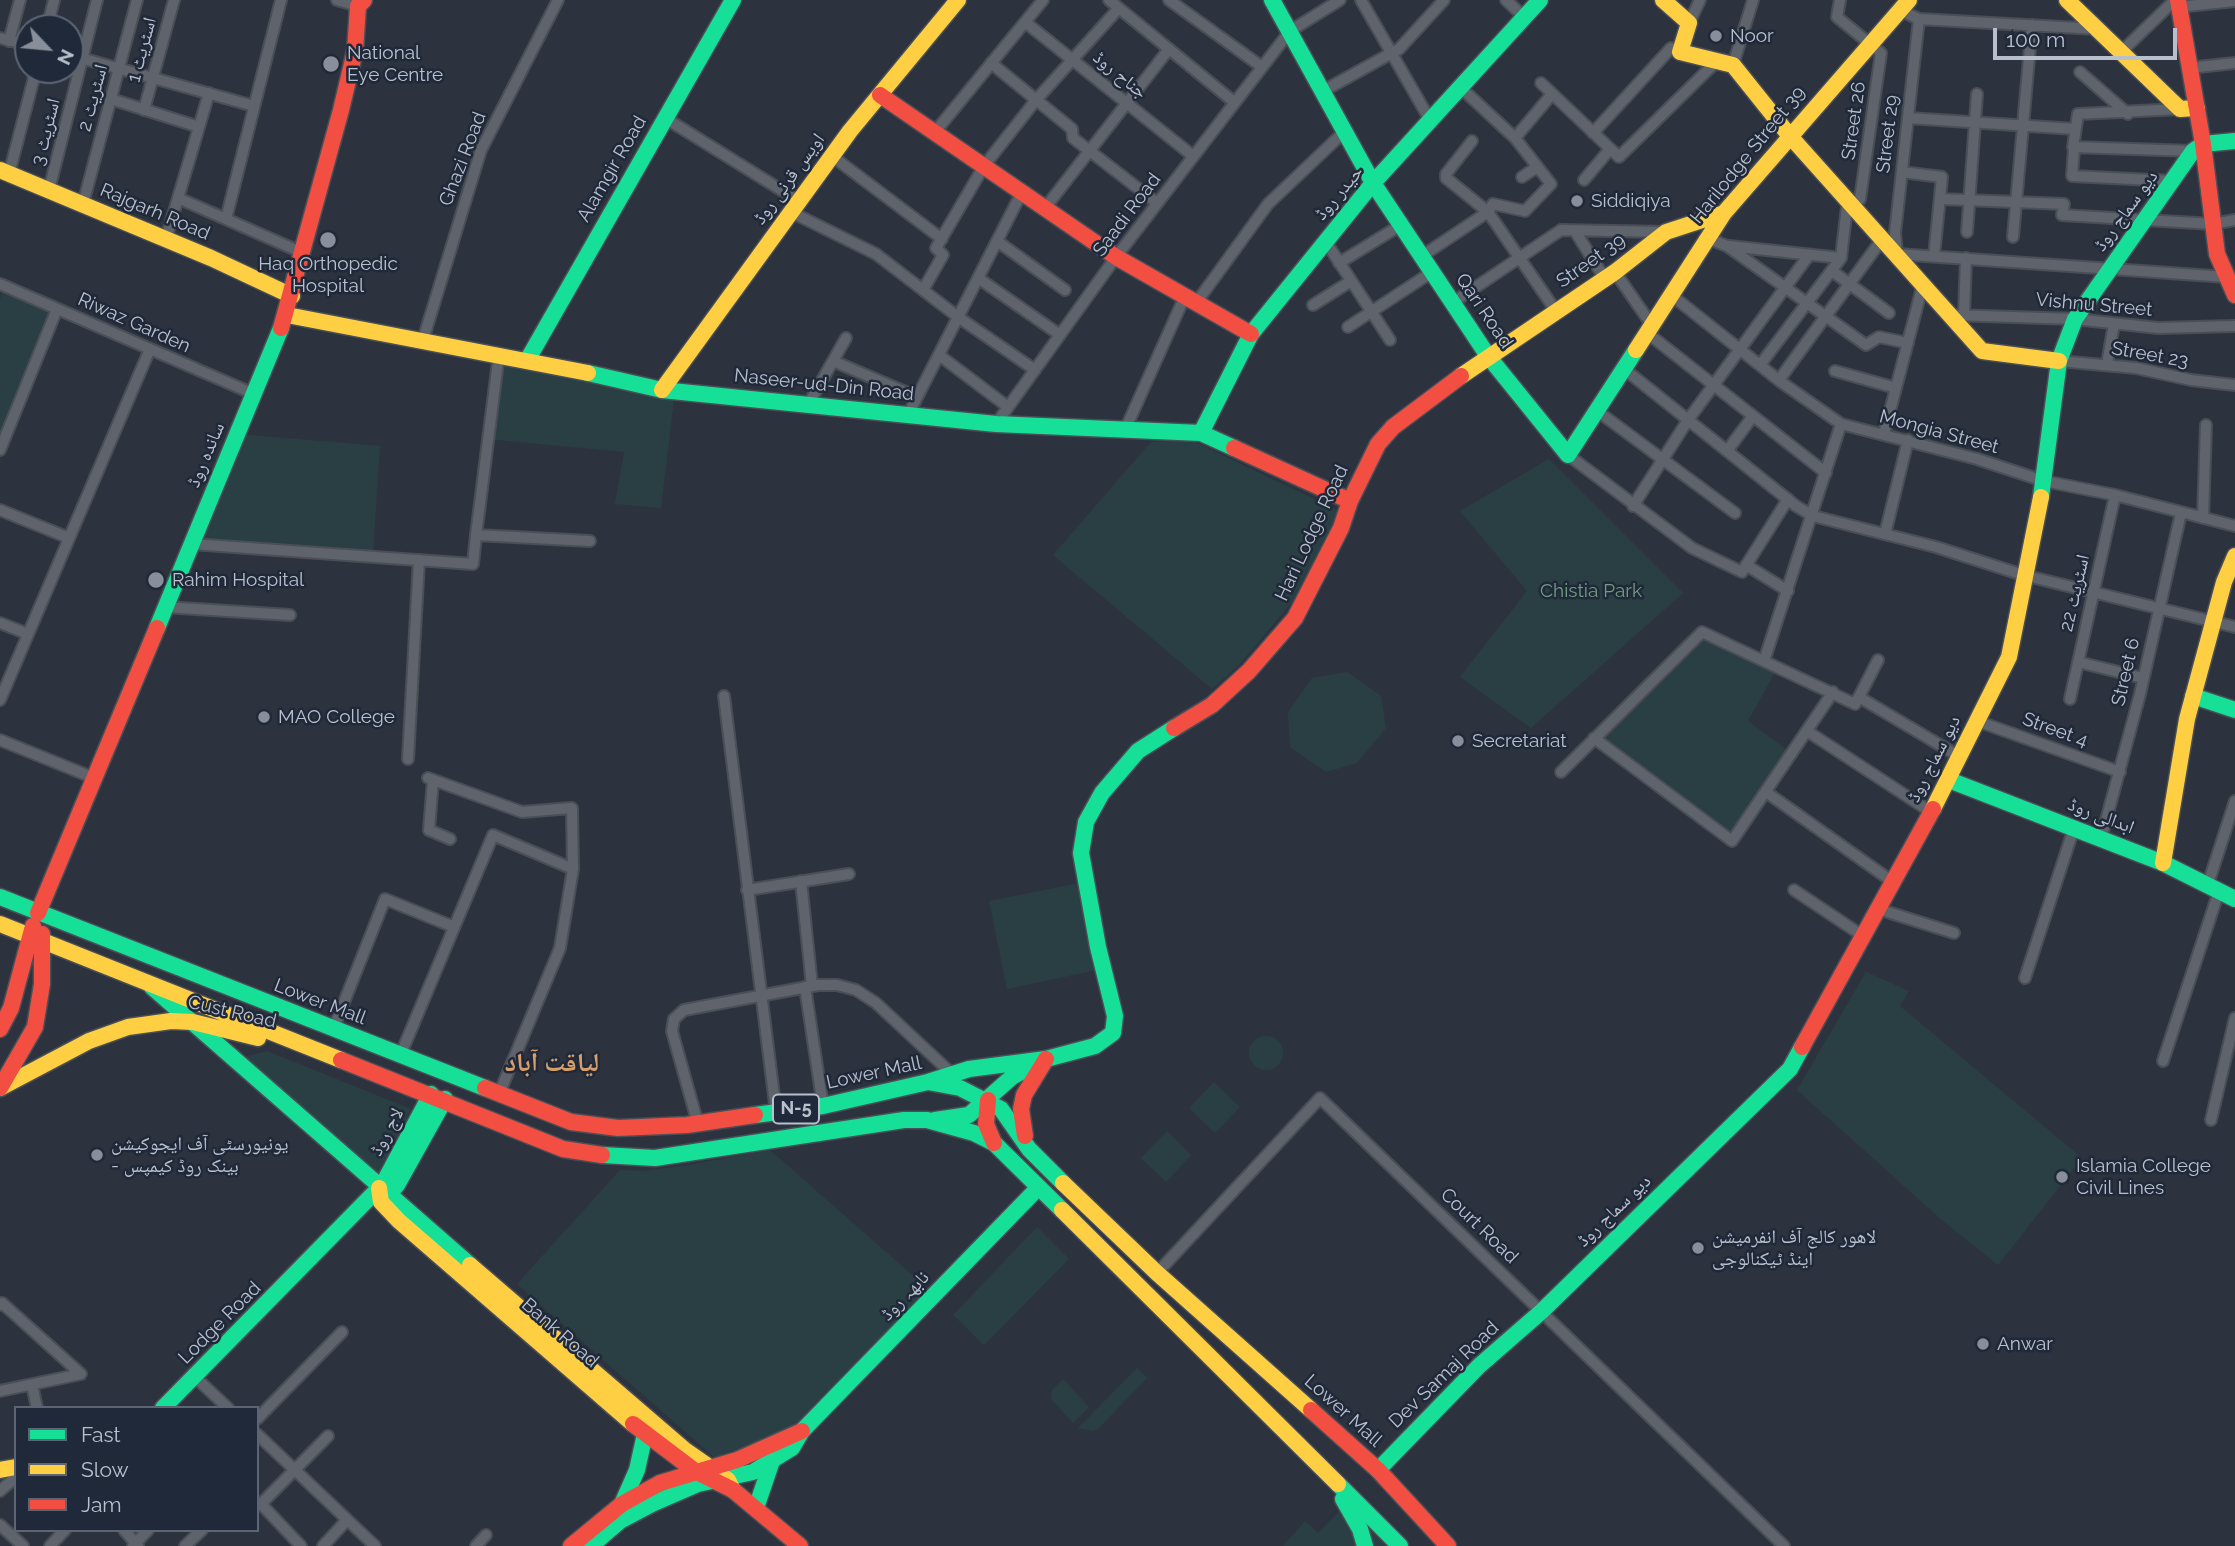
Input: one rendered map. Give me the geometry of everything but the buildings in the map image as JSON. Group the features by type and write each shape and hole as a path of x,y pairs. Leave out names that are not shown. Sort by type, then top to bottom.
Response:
{"main road":[{"name":"Alamgir Road","path":"528,359 733,0"},
{"name":"اویس قرنی روڈ","path":"662,390 832,156 958,0"},
{"name":"Qari Road","path":"1272,0 1373,183 1488,356 1568,455"},
{"name":"حیدر روڈ","path":"1200,433 1251,334 1373,183 1540,0"},
{"path":"1663,0 1689,23 1680,52 1732,65 1788,135 1851,201 1923,284 1957,315 1982,351 2059,360"},
{"path":"2067,0 2121,52 2189,109"},
{"path":"2177,2 2189,68 2189,109 2213,224 2235,295"},
{"name":"ساندہ روڈ","path":"38,913 287,315 355,51 361,3"},
{"name":"Harilodge Street 39","path":"1568,455 1724,213 1788,135 1904,5"},
{"path":"880,94 1116,257 1251,334"},
{"path":"2198,147 2235,141"},
{"name":"دیو سماج روڈ","path":"1542,1311 1782,1079 1863,936 1949,780 2009,657 2043,481 2059,360 2075,319 2142,221 2198,147"},
{"name":"Rajgarh Road","path":"5,172 166,239 292,296"},
{"name":"Street 39","path":"1488,356 1610,275 1666,232 1724,213"},
{"name":"Naseer-ud-Din Road","path":"287,315 528,359 662,390 996,424 1200,433 1350,501"},
{"name":"Hari Lodge Road","path":"1046,1059 1096,1046 1113,1032 1115,1024 1081,853 1086,822 1094,806 1138,751 1212,705 1248,671 1295,618 1341,527 1350,501 1378,444 1393,427 1488,356"},
{"path":"2162,863 2193,696 2213,621 2235,556"},
{"path":"2193,696 2235,710"},
{"name":"ابدالی روڈ","path":"1949,780 2162,863 2235,900"},
{"name":"Lower Mall","path":"0,897 571,1122 618,1128 698,1124 823,1106 928,1082 960,1088 988,1100 1009,1119 1029,1149 1157,1273 1378,1470 1442,1544"},
{"path":"0,1088 35,1027 41,1003 36,940 38,913"},
{"name":"N-5","path":"0,924 564,1149 625,1158 691,1155 904,1120 927,1120 961,1128 994,1143 1037,1189 1400,1546"},
{"path":"0,1029 36,940"},
{"name":"Bank Road","path":"150,986 193,1022 645,1434 695,1471"},
{"name":"Cust Road","path":"0,1088 89,1041 128,1027 171,1021 193,1022 342,1062"},
{"path":"928,1082 951,1073 1046,1059"},
{"path":"927,1120 960,1118 978,1110 1012,1077 1046,1059"},
{"path":"1029,1149 1021,1109 1024,1095 1046,1059"},
{"name":"Lodge Road","path":"165,1406 305,1266 320,1260 383,1195 438,1097"},
{"path":"988,1100 986,1124 994,1143"},
{"name":"نابھہ روڈ","path":"592,1546 620,1521 652,1504 685,1488 752,1472 792,1448 802,1431 1037,1189"},
{"name":"Bank Road","path":"383,1195 800,1546"},
{"name":"Dev Samaj Road","path":"1378,1470 1479,1366 1542,1311"},
{"name":"نابھہ روڈ","path":"571,1546 622,1504 660,1483 695,1471 722,1480 802,1431"},
{"path":"622,1504 637,1470 645,1434"},
{"path":"756,1508 772,1461"},
{"path":"1335,1484 1360,1529 1365,1546"}],"street":[{"path":"5,40 20,0"},
{"name":"اسٹریٹ 3","path":"84,50 96,0"},
{"name":"اسٹریٹ 2","path":"83,204 137,0"},
{"name":"اسٹریٹ 1","path":"144,110 174,0"},
{"path":"226,219 281,0"},
{"path":"337,0 361,3"},
{"name":"Ghazi Road","path":"423,340 481,150 558,0"},
{"path":"934,132 1043,0"},
{"path":"1109,0 1234,102"},
{"path":"1290,31 1340,0"},
{"path":"1361,0 1430,120"},
{"path":"1323,91 1399,50 1444,0"},
{"path":"1506,0 1524,17"},
{"path":"1689,23 1700,0"},
{"path":"1732,65 1753,0"},
{"path":"1840,0 1837,17 1871,43"},
{"path":"2121,52 2177,2 2235,1"},
{"path":"1178,2 1262,67"},
{"path":"1904,5 1919,19 2097,29"},
{"path":"923,290 943,256 936,248 984,166 1036,100 1119,8"},
{"name":"Street 29","path":"1897,254 1895,233 1919,19"},
{"name":"جناح روڈ","path":"1025,22 1193,156"},
{"path":"2013,237 2032,25"},
{"name":"Saadi Road","path":"996,424 1116,257 1290,31"},
{"name":"Street 26","path":"1851,201 1860,199 1881,53 1871,43"},
{"path":"1593,133 1671,48 1680,52"},
{"path":"1045,208 1169,49"},
{"path":"84,59 254,106"},
{"path":"1541,83 1619,157 1716,62"},
{"path":"991,63 1072,129 1073,138 1157,203"},
{"path":"2189,68 2235,63"},
{"path":"2080,72 2128,114"},
{"path":"5,172 32,84"},
{"name":"اسٹریٹ 3","path":"49,190 76,84"},
{"path":"1422,256 1488,212 1493,204 1525,211 1551,184 1514,138 1460,87"},
{"path":"166,239 209,93"},
{"path":"1967,232 1977,93"},
{"path":"1514,138 1552,94"},
{"path":"111,99 199,127"},
{"path":"2173,181 2071,176 2078,114 2128,114 2189,109"},
{"path":"665,118 795,207 876,254 958,317 1035,370"},
{"path":"1908,118 2075,129"},
{"path":"1125,430 1190,299 1268,204 1345,131"},
{"path":"1472,141 1445,176 1488,212 1556,311"},
{"path":"2074,148 2198,147"},
{"path":"1584,180 1610,149"},
{"path":"832,156 942,239"},
{"path":"1522,177 1537,167"},
{"path":"1902,173 1942,177 1934,256"},
{"path":"908,415 1022,192"},
{"path":"178,198 303,253"},
{"path":"1941,199 2064,204 2062,215 2142,221 2213,224 2235,220"},
{"path":"1760,365 1841,258 1851,201"},
{"path":"1339,263 1401,225"},
{"path":"1452,303 1561,230 1666,232"},
{"path":"1575,231 1648,328 1714,386 1826,473"},
{"path":"1707,238 1727,246 1866,345 1879,337 1908,343"},
{"path":"1779,380 1883,238"},
{"path":"997,241 1065,290"},
{"path":"1326,242 1390,340"},
{"path":"1727,246 1841,258"},
{"path":"1897,254 2112,267 2228,269"},
{"path":"1633,506 1688,419 1809,255"},
{"path":"1957,315 1966,258"},
{"path":"1832,271 1889,313"},
{"path":"1348,327 1432,272"},
{"path":"978,278 1060,335"},
{"path":"1313,305 1352,281"},
{"path":"1884,434 1923,284"},
{"path":"0,299 3,285"},
{"name":"Riwaz Garden","path":"3,285 254,394"},
{"name":"Mongia Street","path":"1670,294 1779,380 1841,424 1908,440 2043,481 2115,495 2235,526"},
{"path":"0,450 57,309"},
{"name":"Vishnu Street","path":"1957,315 2075,319 2158,328 2235,326"},
{"path":"2107,364 2114,324"},
{"path":"808,405 846,338"},
{"path":"0,699 150,349"},
{"path":"192,544 473,564 499,354"},
{"path":"939,355 1008,407"},
{"name":"Street 23","path":"2059,360 2107,364 2235,385"},
{"path":"833,361 917,397"},
{"path":"1623,368 1813,516 1885,534 2023,575 2235,627"},
{"path":"1836,371 1896,388"},
{"path":"1596,410 1735,513"},
{"path":"1727,451 1753,416"},
{"path":"1764,661 1841,424"},
{"path":"2203,518 2206,425"},
{"path":"1885,534 1908,440"},
{"name":"Qari Road","path":"1568,455 1692,548 1788,591"},
{"name":"اسٹریٹ 22","path":"2070,699 2115,495"},
{"path":"1744,569 1788,499"},
{"path":"0,510 69,538"},
{"name":"Street 6","path":"2101,839 2120,772 2181,513"},
{"path":"476,535 590,541"},
{"path":"408,759 419,560"},
{"path":"164,607 290,615"},
{"path":"0,623 28,634"},
{"path":"1561,772 1702,632 1855,704 1878,660"},
{"path":"2078,662 2143,678"},
{"path":"1594,738 1732,841 1833,692"},
{"path":"724,696 759,996 776,1112"},
{"path":"1859,697 1960,757"},
{"name":"Street 4","path":"1977,721 2120,772"},
{"path":"1807,731 1931,812"},
{"path":"0,740 94,778"},
{"path":"450,839 429,830 430,779 523,811 572,808 573,869 560,948 499,1094"},
{"path":"1766,792 1893,882"},
{"path":"2164,1061 2235,801"},
{"path":"2025,978 2074,828"},
{"path":"400,1056 493,835 573,869"},
{"path":"747,890 849,874"},
{"path":"801,881 809,987 823,1106"},
{"path":"1794,890 1863,936"},
{"path":"333,1030 385,900 454,927"},
{"path":"1878,909 1954,933"},
{"path":"698,1124 672,1031 674,1018 684,1010 809,987 837,985 866,997 951,1073"},
{"path":"2211,1120 2235,1018"},
{"name":"Court Road","path":"1157,1273 1320,1098 1542,1311 1687,1456 1784,1546"},
{"path":"0,1391 81,1374 1,1304"},
{"path":"259,1417 342,1332"},
{"path":"195,1377 226,1406"},
{"path":"33,1385 37,1406"},
{"path":"259,1436 376,1546"},
{"path":"301,1546 261,1508 261,1504 328,1436"},
{"path":"0,1490 14,1478"},
{"path":"323,1546 347,1520"},
{"path":"0,1525 23,1546"},
{"path":"50,1546 63,1532"},
{"path":"185,1546 200,1532"},
{"path":"476,1546 486,1535"}],"green space":[{"path":"5,286 57,309 0,450 0,299"},
{"path":"499,354 675,391 661,508 615,504 624,452 488,439"},
{"path":"237,434 380,446 373,553 193,541"},
{"path":"1189,439 1339,511 1300,593 1239,665 1212,689 1053,555 1151,442"},
{"name":"Chistia Park","path":"1549,459 1683,593 1531,728 1460,677 1527,591 1460,511"},
{"path":"1702,632 1778,667 1748,721 1791,753 1732,841 1594,738"},
{"path":"1347,672 1381,696 1386,728 1357,763 1326,772 1290,747 1288,712 1312,678"},
{"path":"1080,883 1097,970 1007,989 989,901"},
{"path":"1866,972 1909,991 1900,1006 2082,1158 1998,1265 1943,1221 1797,1090"},
{"path":"1266,1036 1278,1041 1283,1053 1278,1065 1266,1070 1254,1065 1249,1053 1254,1041"},
{"path":"267,1051 411,1109 379,1173 240,1058"},
{"path":"1214,1082 1240,1107 1215,1133 1189,1108"},
{"path":"1167,1131 1191,1155 1166,1182 1141,1158"},
{"path":"770,1150 935,1295 799,1423 716,1459 517,1284 620,1170 643,1171 688,1165"},
{"path":"1037,1227 1069,1259 984,1345 953,1315"},
{"path":"1137,1368 1147,1378 1098,1429 1092,1431 1078,1428"},
{"path":"1063,1379 1089,1407 1073,1423 1051,1399 1052,1390"},
{"path":"1348,1503 1391,1546 1283,1546 1305,1521 1318,1533"}],"traffic: fast":[{"path":"528,359 733,0"},
{"path":"1272,0 1373,183 1488,356 1568,455 1636,350"},
{"path":"1201,433 1251,334 1373,183 1540,0"},
{"path":"2041,497 2059,361 2075,319 2193,151 2203,144 2235,141"},
{"path":"157,628 281,328"},
{"path":"588,373 662,390 996,424 1201,433 1234,448"},
{"path":"2193,696 2235,710"},
{"path":"928,1082 969,1069 1046,1059 1095,1046 1113,1033 1115,1016 1098,947 1081,853 1086,822 1102,793 1138,751 1174,728"},
{"path":"1949,780 2163,863 2235,899"},
{"path":"0,897 485,1088"},
{"path":"152,987 470,1265"},
{"path":"1378,1470 1479,1366 1542,1311 1790,1069 1802,1047"},
{"path":"935,1120 969,1115 1012,1077 1034,1065"},
{"path":"755,1115 823,1106 928,1082 960,1088 1001,1109 1029,1149 1063,1183"},
{"path":"165,1406 383,1184 431,1094"},
{"path":"384,1200 397,1185 445,1099"},
{"path":"602,1155 655,1158 904,1120 927,1120 974,1133 994,1143 1062,1210"},
{"path":"591,1546 620,1521 652,1504 698,1484 753,1472 792,1448 802,1431 1037,1189"},
{"path":"622,1504 637,1470 645,1434"},
{"path":"756,1508 772,1461"},
{"path":"1338,1484 1400,1546"},
{"path":"1343,1499 1360,1529 1365,1546"}],"traffic: slow":[{"path":"662,390 850,131 958,0"},
{"path":"1663,0 1689,23 1680,52 1733,65 1789,135 1982,351 2059,361"},
{"path":"1636,350 1724,213 1909,0"},
{"path":"2067,0 2180,109 2197,108"},
{"path":"0,170 211,258 292,296"},
{"path":"1461,376 1615,272 1666,232 1724,213"},
{"path":"287,315 588,373"},
{"path":"1933,809 2009,657 2041,497"},
{"path":"2163,863 2187,719 2224,582 2235,556"},
{"path":"0,924 341,1060"},
{"path":"0,1088 89,1041 128,1027 171,1021 193,1022 258,1038"},
{"path":"1063,1183 1157,1273 1311,1410"},
{"path":"379,1188 381,1202 399,1221 633,1424"},
{"path":"1062,1210 1338,1484"},
{"path":"470,1265 685,1450 728,1480 733,1490"},
{"path":"0,1470 14,1467"}],"traffic: jam":[{"path":"281,328 341,110 355,51 358,6 364,0"},
{"path":"2178,0 2203,144 2217,254 2235,295"},
{"path":"880,95 1116,257 1251,334"},
{"path":"1174,728 1212,705 1249,671 1295,618 1341,528 1350,501 1378,444 1393,427 1461,376"},
{"path":"1234,448 1350,501"},
{"path":"38,913 157,628"},
{"path":"1802,1047 1933,809"},
{"path":"0,1029 11,1008 33,926"},
{"path":"0,1088 35,1027 42,984 42,934"},
{"path":"1025,1136 1021,1109 1024,1095 1046,1059"},
{"path":"341,1060 563,1149 602,1155"},
{"path":"485,1088 571,1122 618,1128 687,1125 755,1115"},
{"path":"988,1100 986,1124 994,1143"},
{"path":"1311,1410 1378,1470 1448,1546"},
{"path":"633,1424 695,1471 733,1490 800,1546"},
{"path":"571,1546 622,1504 660,1483 737,1460 802,1431"}],"place":[{"name":"Noor","path":"1716,36"},
{"name":"National Eye Centre","path":"331,64"},
{"name":"Siddiqiya","path":"1577,201"},
{"name":"Haq Orthopedic Hospital","path":"328,240"},
{"name":"Rahim Hospital","path":"156,580"},
{"name":"MAO College","path":"264,717"},
{"name":"Secretariat","path":"1458,741"},
{"name":"یونیورسٹی آف ایجوکیشن - بینک روڈ کیمپس","path":"97,1155"},
{"name":"Islamia College Civil Lines","path":"2062,1177"},
{"name":"لاھور کالج آف انفرمیشن اینڈ ٹیکنالوجی","path":"1698,1248"},
{"name":"Anwar","path":"1983,1344"}],"district":[{"name":"لیاقت آباد","path":"552,1063"}]}
